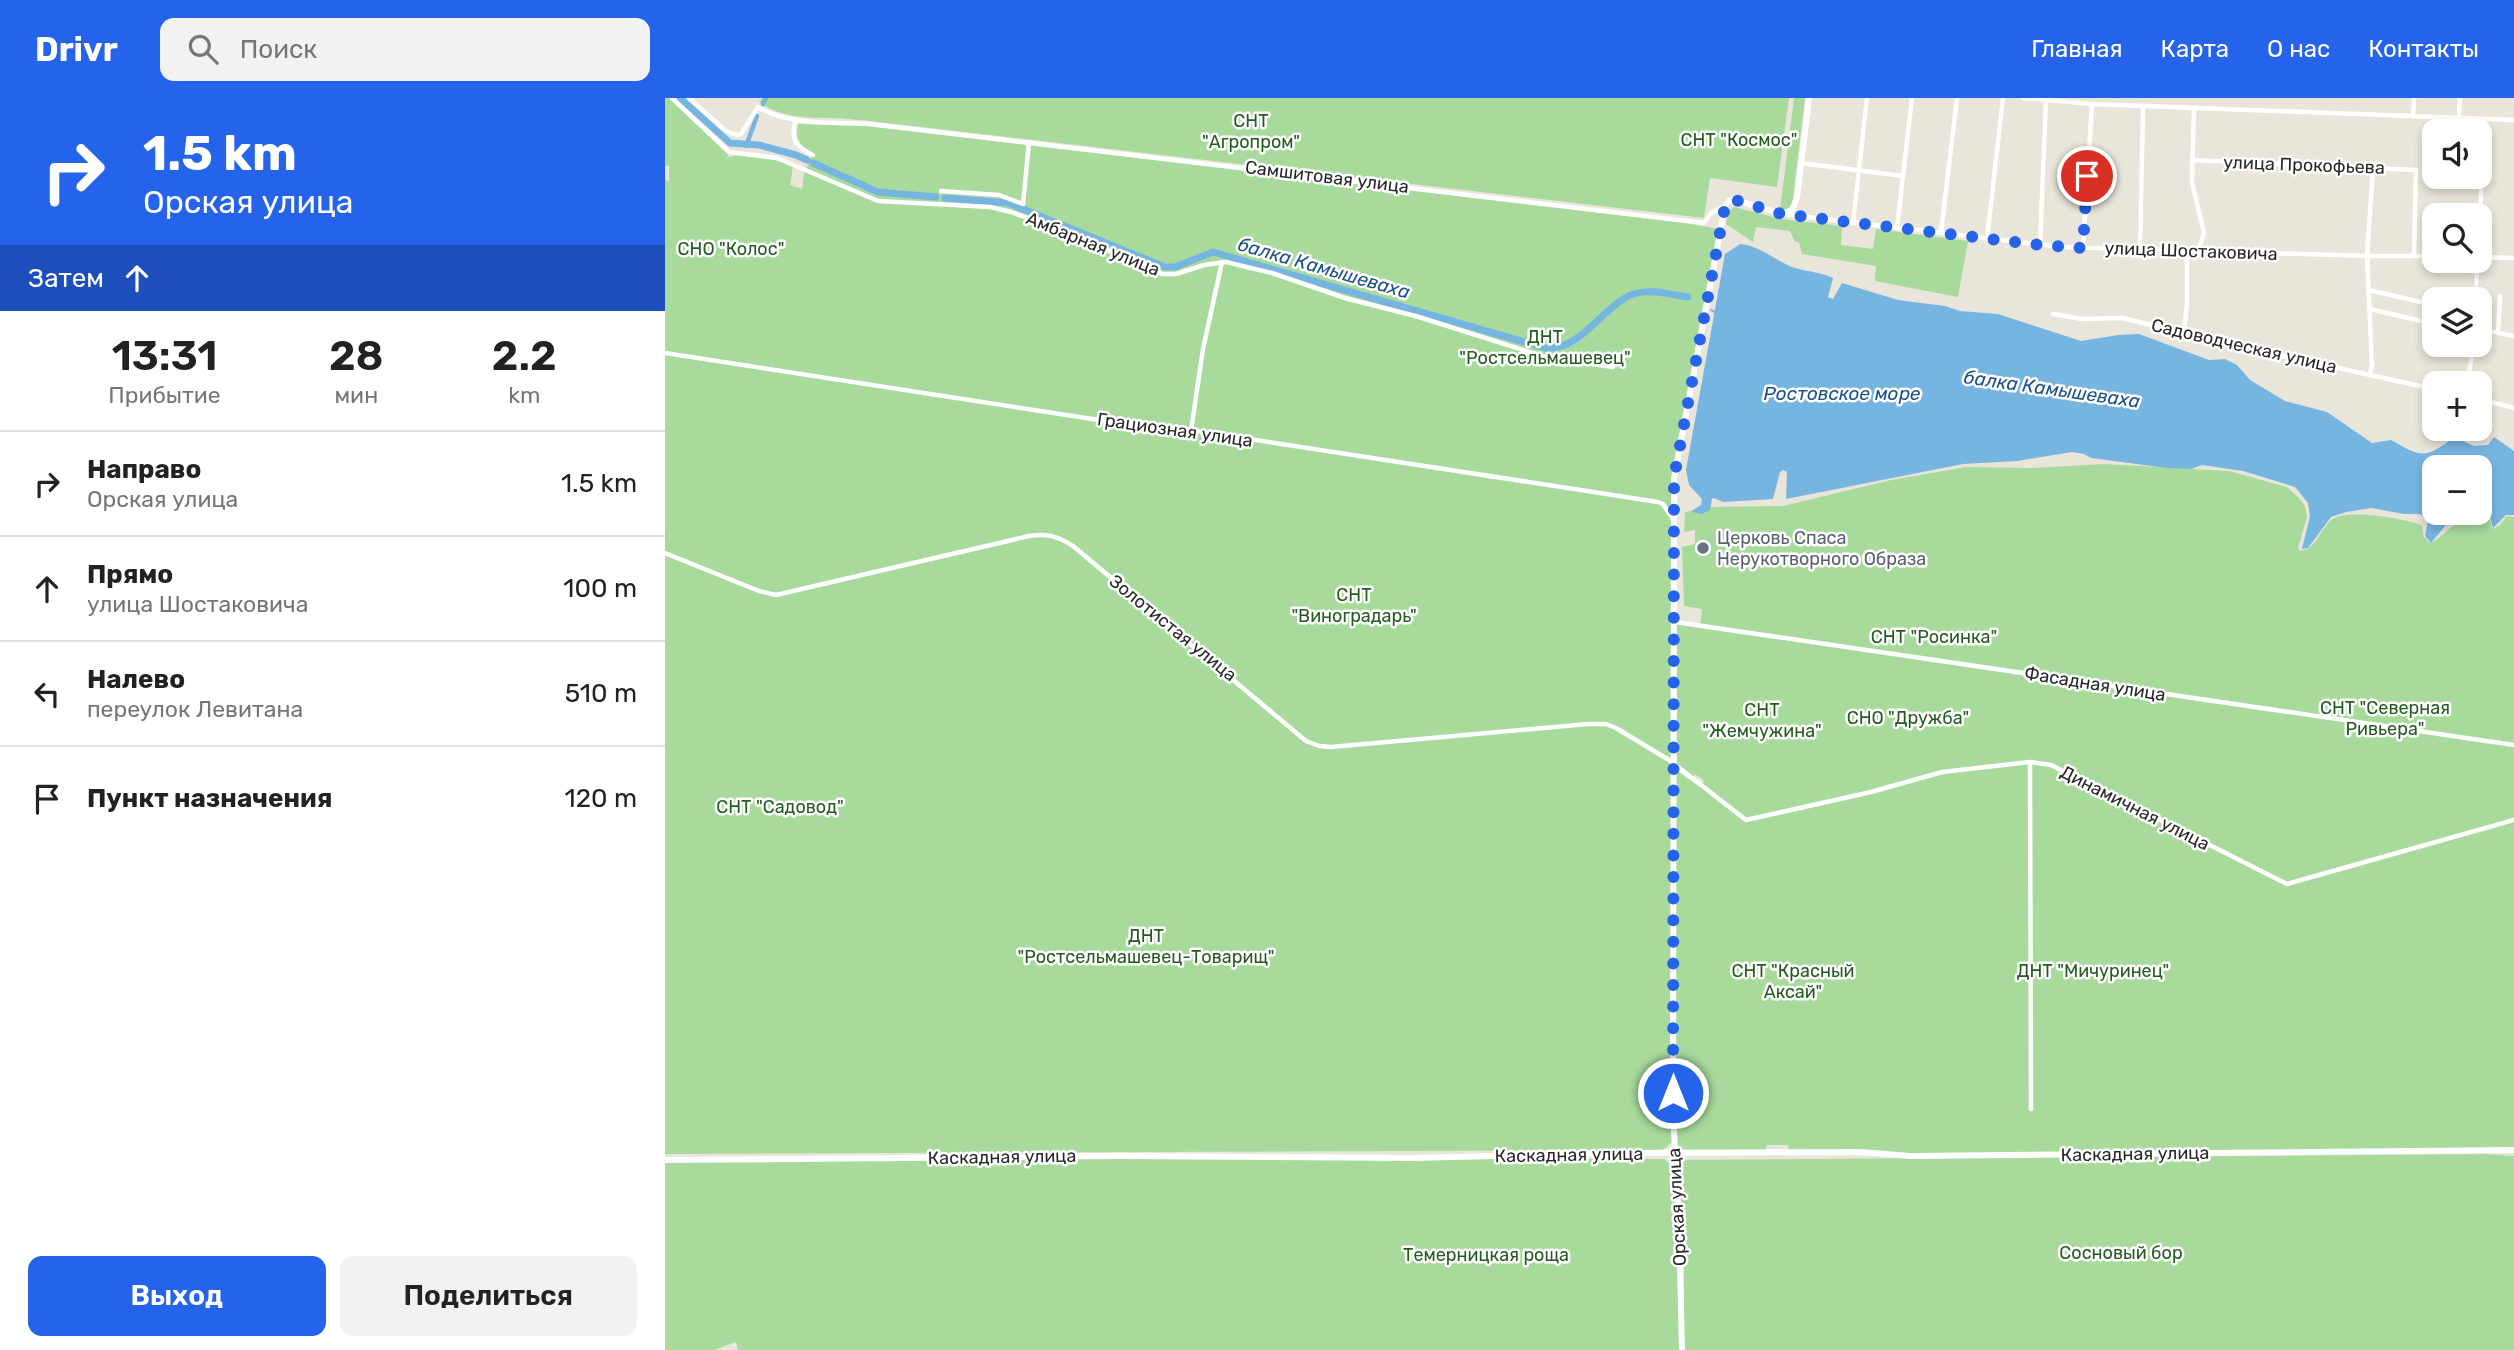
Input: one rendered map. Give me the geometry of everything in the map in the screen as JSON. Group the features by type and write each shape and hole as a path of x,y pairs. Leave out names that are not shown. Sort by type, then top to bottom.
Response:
{"street":[{"name":"Амбарная улица","path":"672,98 729,152 777,158 878,201 1004,210 1064,231 1162,274 1176,274 1221,262 1272,273 1345,298 1419,317 1545,357 1613,367"},
{"name":"Самшитовая улица","path":"689,98 726,131 737,135 741,134 758,107 780,117 796,120 870,124 1029,142 1704,223 1711,214 1725,206"},
{"path":"1725,206 1732,200 1740,201 1782,214 1789,212 1796,203 1809,98"},
{"path":"1853,223 1867,98"},
{"path":"1897,228 1912,98"},
{"path":"1941,233 1957,98"},
{"path":"1987,239 2003,98"},
{"path":"2022,98 2092,104 2514,120"},
{"path":"2413,117 2414,98"},
{"path":"2459,118 2460,98"},
{"path":"2040,245 2046,101"},
{"path":"2083,248 2092,104"},
{"path":"2140,250 2143,106"},
{"path":"2194,108 2192,182 2204,233 2198,251"},
{"path":"796,120 793,133 796,144 813,155"},
{"path":"941,191 999,195 1023,204 1029,142"},
{"name":"улица Прокофьева","path":"2192,160 2416,170 2414,256"},
{"path":"1801,163 1903,176"},
{"path":"2370,373 2372,365 2367,256 2373,168"},
{"name":"Орская улица","path":"1682,1350 1675,1154 1676,467 1725,206"},
{"name":"улица Шостаковича","path":"1782,214 2083,248 2422,256"},
{"path":"2184,333 2187,251"},
{"path":"2492,259 2514,258"},
{"path":"1191,431 1203,349 1221,262"},
{"path":"2369,290 2422,302"},
{"path":"2498,333 2500,296"},
{"path":"2370,309 2422,321"},
{"name":"Садоводческая улица","path":"2053,314 2082,319 2123,318 2422,386"},
{"path":"2492,332 2514,336"},
{"name":"Грациозная улица","path":"665,353 1658,502 1664,504 1675,523"},
{"path":"2492,402 2514,408"},
{"name":"Золотистая улица","path":"665,553 759,591 776,595 1029,536 1053,536 1073,546 1306,740 1319,747 1597,723 1616,728 1674,764"},
{"name":"Фасадная улица","path":"1675,622 2514,745"},
{"path":"2030,762 2031,1109"},
{"name":"Динамичная улица","path":"1674,764 1746,820 1871,792 1942,772 2030,762 2051,765 2287,884 2514,820"},
{"name":"Каскадная улица","path":"665,1160 1097,1156 1425,1158 1860,1152 1911,1156 2514,1150"}],"green space":[{"path":"665,98 671,98 730,151 727,158 751,155 793,166 790,185 802,189 804,174 813,153 799,141 798,124 866,126 1680,222 1718,229 1673,471 1674,769 1700,787 1704,781 1695,774 1693,778 1681,769 1681,765 1677,765 1677,622 1700,626 1702,609 1684,606 1682,547 1695,544 1695,530 1684,532 1685,512 1710,507 1783,506 1891,480 1966,467 2031,468 2104,464 2229,471 2287,487 2305,506 2307,517 2298,548 2300,551 2313,544 2330,521 2348,515 2388,517 2422,525 2424,537 2430,543 2454,525 2492,525 2493,529 2507,516 2514,517 2514,1152 1789,1154 1788,1145 1767,1145 1765,1153 1680,1153 1677,1146 1675,873 1672,1142 1661,1151 665,1154 665,180 669,181 669,166 665,166"},
{"path":"762,98 1789,98 1777,187 1710,178 1704,218 878,122 802,117 769,108 759,102"},
{"path":"1794,98 1805,98 1792,205 1786,210 1780,210"},
{"path":"1734,207 1781,219 1842,226 1841,245 1873,249 1876,229 1968,241 1958,297 1875,281 1876,266 1802,254 1799,242 1795,242 1790,231 1756,227 1753,242 1726,224 1728,212"},
{"name":"Сосновый бор","path":"2486,1154 2514,1156 2514,1350 1684,1350 1684,1250 1677,1165 1682,1160"},
{"name":"Темерницкая роща","path":"893,1159 1664,1159 1671,1165 1677,1223 1679,1350 738,1350 736,1342 714,1350 665,1350 665,1162"}],"water":[{"name":"Ростовское море","path":"1740,244 1747,245 1795,268 1824,274 1833,278 1828,297 1833,299 1842,283 1898,300 1945,306 1960,311 1998,314 2081,341 2139,334 2209,360 2225,359 2237,365 2250,380 2285,401 2327,412 2372,443 2391,440 2423,454 2436,450 2448,441 2463,441 2474,446 2488,445 2494,437 2514,451 2514,515 2506,515 2493,528 2492,455 2422,455 2422,516 2371,508 2346,512 2331,517 2308,548 2302,549 2310,516 2308,503 2295,487 2243,471 2202,465 2191,469 2167,468 2091,458 2072,452 2017,461 1963,464 1786,499 1787,472 1783,470 1780,472 1773,499 1723,502 1714,498 1710,510 1702,514 1692,512 1701,505 1702,499 1689,485 1686,470 1725,254"},
{"name":"Ростовское море","path":"2427,525 2447,525 2431,543 2425,536"}],"waterway":[{"name":"балка Камышеваха","path":"680,98 730,143 759,145 807,160"},
{"path":"763,104 766,98"},
{"path":"746,146 757,116"},
{"name":"балка Камышеваха","path":"813,163 878,192 936,197"},
{"name":"балка Камышеваха","path":"945,198 1008,203 1165,267 1175,267 1213,252 1545,348 1570,343 1611,308 1633,294 1653,292 1688,297"},
{"name":"балка Камышеваха","path":"1711,310 1717,313"}],"place":[{"name":"Церковь Спаса Нерукотворного Образа","path":"1703,548"}],"route":[{"path":"1673,1093 1674,478 1725,206 1729,201 1735,200 1782,214 2083,248 2087,176"}],"park label":[{"name":"СНТ \"Агропром\"","path":"1251,131"},
{"name":"СНТ \"Космос\"","path":"1739,140"},
{"name":"СНО \"Колос\"","path":"731,249"},
{"name":"ДНТ \"Ростсельмашевец\"","path":"1545,347"},
{"name":"СНТ \"Виноградарь\"","path":"1354,605"},
{"name":"СНТ \"Росинка\"","path":"1934,637"},
{"name":"СНО \"Дружба\"","path":"1908,718"},
{"name":"СНТ \"Северная Ривьера\"","path":"2385,718"},
{"name":"СНТ \"Жемчужина\"","path":"1762,720"},
{"name":"СНТ \"Садовод\"","path":"780,807"},
{"name":"ДНТ \"Ростсельмашевец-Товарищ\"","path":"1146,946"},
{"name":"ДНТ \"Мичуринец\"","path":"2093,971"},
{"name":"СНТ \"Красный Аксай\"","path":"1793,981"}]}
